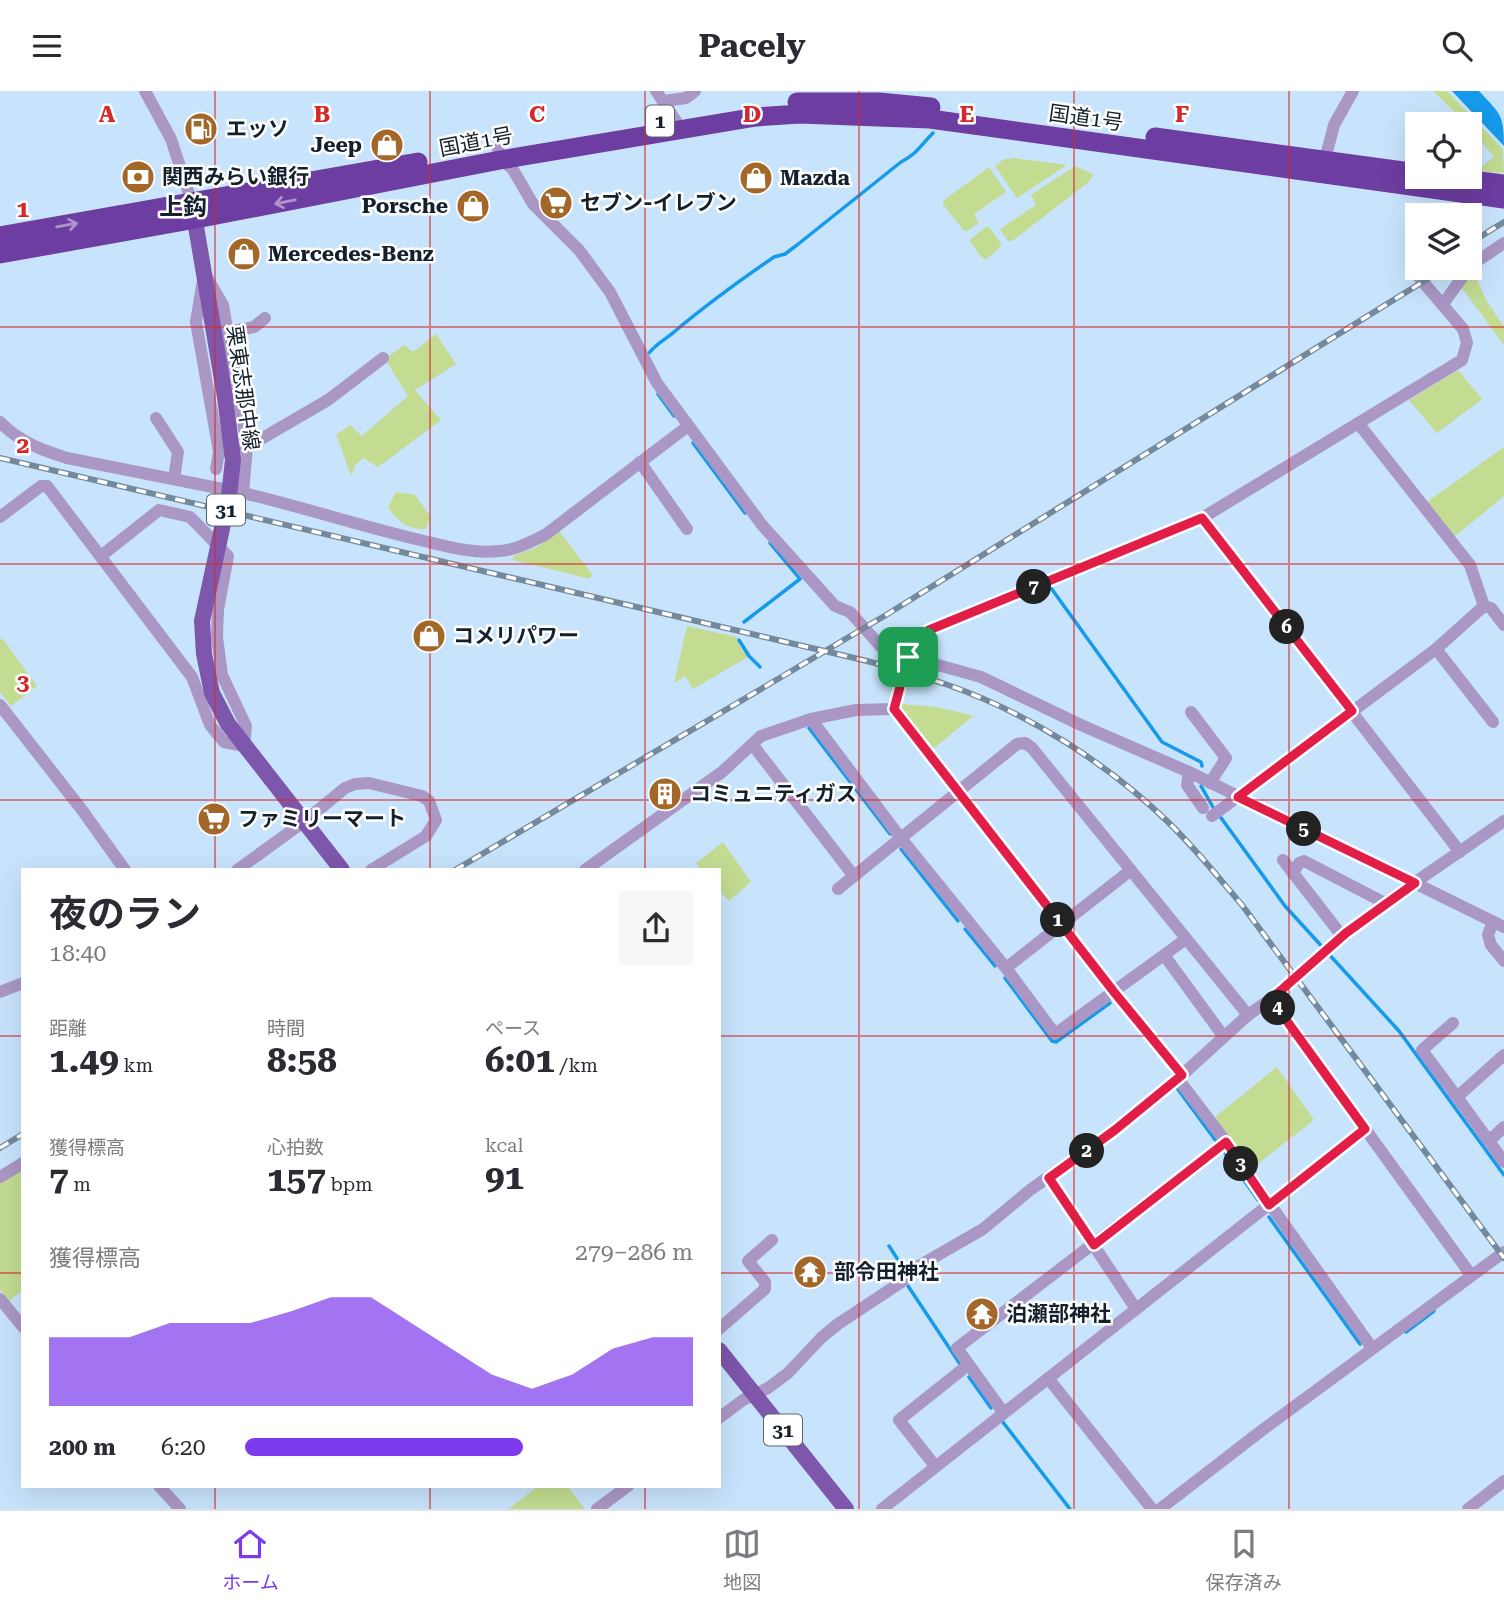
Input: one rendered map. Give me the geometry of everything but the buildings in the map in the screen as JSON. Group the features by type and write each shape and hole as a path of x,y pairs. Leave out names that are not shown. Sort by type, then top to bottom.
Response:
{"highway":[{"name":"国道1号","path":"0,254 194,211 499,154 669,110 825,100 946,109 1323,167 1504,199"},
{"name":"国道1号","path":"1323,167 1405,172"},
{"path":"1482,181 1504,184"},
{"name":"国道1号","path":"0,236 194,211"}],"main road":[{"name":"栗東志那中線","path":"194,211 233,460 229,496 202,621 204,655 212,693 244,746 340,868"},
{"name":"31","path":"721,1352 846,1509"}],"street":[{"path":"145,91 171,139 194,211"},
{"path":"669,110 695,91"},
{"path":"1323,167 1335,125 1353,91"},
{"path":"499,154 512,168 533,204 579,250 610,292 657,383 762,525 835,605 850,612 884,650 981,677 1081,725 1189,772 1415,883 1498,925 1488,935 1491,945 1504,961"},
{"path":"1482,258 1504,243"},
{"path":"205,273 223,305 228,332 247,447 243,493"},
{"path":"205,273 196,323 219,452 216,469"},
{"path":"894,709 908,657 916,641 929,630 1202,518 1462,360 1467,343 1463,329 1447,300 1424,280"},
{"path":"1447,300 1460,280"},
{"path":"228,332 254,327 265,318"},
{"path":"219,452 247,447 328,400 383,358"},
{"path":"0,422 25,442 68,457 300,506 354,524 481,552 502,551 545,535 688,426"},
{"path":"162,422 178,451 174,479"},
{"path":"1358,423 1470,565 1483,606"},
{"path":"640,462 687,529"},
{"path":"0,517 41,486 47,486 192,677 210,725 223,742 244,746 246,726 222,675 217,637 218,610 229,556 190,517 159,510 102,556"},
{"path":"1202,518 1460,852"},
{"path":"1483,606 1491,608 1504,625"},
{"path":"1189,772 1188,785 1212,811 1238,797 1436,649 1483,606"},
{"path":"1436,649 1493,722"},
{"path":"0,705 124,868"},
{"path":"588,868 719,774 761,736 811,719 856,710 894,709"},
{"path":"894,709 1180,1077 1372,1348"},
{"path":"1191,712 1226,758 1210,783"},
{"path":"811,719 1055,1034 1186,939"},
{"path":"838,889 1017,744 1025,743 1032,748 1248,1015"},
{"path":"752,744 853,875"},
{"path":"240,868 345,788 355,784 369,783 422,796 429,801 436,820 426,836 374,868"},
{"path":"721,1416 788,1373 838,1324 903,1281 912,1270 983,1229 1030,1190 1115,1130 1342,936 1504,821"},
{"path":"1283,860 1342,936"},
{"path":"1293,874 1299,863 1304,861 1385,903"},
{"path":"1006,968 1131,870"},
{"path":"1164,955 1224,1037"},
{"path":"0,992 21,984"},
{"path":"1271,999 1471,1275"},
{"path":"1453,1023 1423,1050 1504,1162"},
{"path":"1457,1097 1504,1055"},
{"path":"1489,1141 1504,1127"},
{"path":"882,1509 1365,1129"},
{"path":"1003,1412 957,1347 1226,1142"},
{"path":"0,1177 21,1164"},
{"path":"1049,1178 1136,1309"},
{"path":"721,1327 765,1289 765,1282 748,1261 772,1240"},
{"path":"1160,1509 1504,1252"},
{"path":"0,1299 21,1325"},
{"path":"935,1466 899,1420 968,1365"},
{"path":"1048,1378 1152,1509"},
{"path":"1468,1509 1504,1481"},
{"path":"161,1488 180,1509"},
{"path":"597,1509 625,1488"}],"green space":[{"path":"1433,91 1447,91 1467,112 1455,112"},
{"path":"1482,127 1503,149 1504,173 1482,171 1482,166 1494,157 1482,142"},
{"path":"1004,159 1067,165 1017,198 995,166"},
{"path":"1075,166 1093,174 1090,181 1012,241 1008,241 1000,229 1036,205 1031,195"},
{"path":"989,167 1006,192 974,214 979,223 967,231 963,230 943,201"},
{"path":"989,227 1002,245 987,259 982,258 969,240"},
{"path":"1467,280 1477,280 1486,300 1504,327 1504,345 1462,288"},
{"path":"436,334 456,364 415,390 441,420 378,467 363,458 355,465 352,476 336,435 350,425 362,436 408,396 385,359 404,345 413,352"},
{"path":"1458,370 1482,399 1437,433 1409,400"},
{"path":"1504,447 1504,496 1454,537 1427,502"},
{"path":"396,492 415,495 431,517 425,529 408,526 391,512 388,507"},
{"path":"559,531 592,574 590,579 513,560 513,556 537,547"},
{"path":"687,626 737,637 739,645 748,657 693,689 685,676 674,683"},
{"path":"2,638 37,686 11,706 0,692"},
{"path":"900,703 973,716 932,750 900,711"},
{"path":"723,842 751,882 729,901 721,892 721,868 700,868 696,863"},
{"path":"1277,1067 1314,1120 1251,1169 1215,1117"},
{"path":"21,1170 21,1292 9,1301 0,1290 0,1183"},
{"path":"535,1488 569,1488 585,1509 509,1509"}],"water":[{"path":"1452,91 1479,91 1502,121 1504,146 1482,123 1482,112 1472,112"}],"waterway":[{"path":"649,353 735,284 797,245 911,155 933,133"},
{"path":"658,394 674,416"},
{"path":"693,443 745,513"},
{"path":"744,622 800,579 770,543"},
{"path":"1051,588 1162,742 1201,762 1202,766"},
{"path":"739,640 760,667"},
{"path":"809,728 890,834"},
{"path":"1201,786 1214,809"},
{"path":"1219,815 1285,906 1399,1031 1504,1175"},
{"path":"901,849 958,921"},
{"path":"965,929 995,966"},
{"path":"1005,978 1052,1041 1056,1042 1110,1003"},
{"path":"1177,1088 1216,1141"},
{"path":"1225,1153 1258,1200"},
{"path":"1269,1217 1360,1344"},
{"path":"889,1246 902,1266 902,1274"},
{"path":"908,1286 960,1364"},
{"path":"1406,1332 1434,1311"},
{"path":"969,1377 991,1408"},
{"path":"1002,1421 1070,1509"}],"railway":[{"path":"1482,236 1504,222"},
{"path":"458,868 886,615 1426,280"},
{"path":"0,458 867,661 948,685 1037,725 1093,760 1119,780 1188,842 1242,905 1504,1258"},
{"path":"0,1148 21,1135"}],"place":[{"name":"エッソ","path":"201,129"},
{"name":"Jeep","path":"387,145"},
{"name":"関西みらい銀行","path":"138,177"},
{"name":"Mazda","path":"756,178"},
{"name":"セブン-イレブン","path":"556,203"},
{"name":"Porsche","path":"473,206"},
{"name":"Mercedes-Benz","path":"244,254"},
{"name":"コメリパワー","path":"429,636"},
{"name":"コミュニティガス","path":"665,794"},
{"name":"ファミリーマート","path":"214,819"},
{"name":"部令田神社","path":"810,1272"},
{"name":"泊瀬部神社","path":"982,1314"}],"district":[{"name":"上鈎","path":"183,207"}],"route":[{"path":"1202,518 1352,711 1238,797 1415,883 1346,933 1271,999 1365,1129 1269,1205 1226,1142 1094,1245 1049,1178 1115,1130 1182,1075 1114,992 894,709 908,657 916,641 929,630 1202,518"}]}
